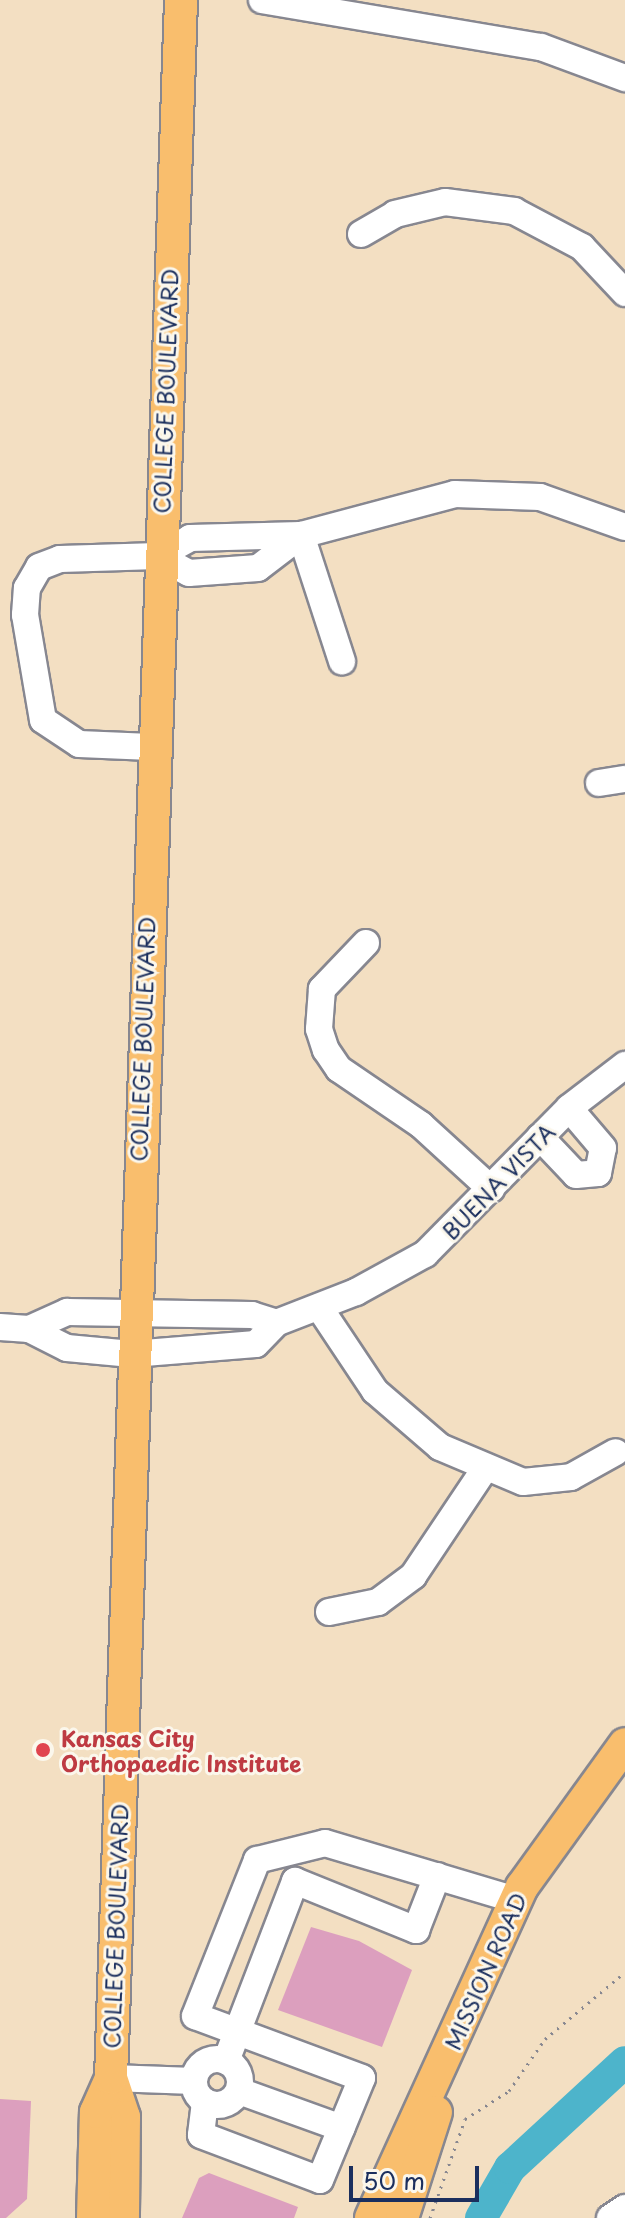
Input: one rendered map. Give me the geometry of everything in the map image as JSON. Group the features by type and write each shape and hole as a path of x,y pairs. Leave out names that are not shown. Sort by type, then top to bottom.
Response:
{"main road":[{"name":"COLLEGE BOULEVARD","path":"123,2218 124,2117 111,2078 151,747 181,0"},
{"name":"MISSION ROAD","path":"371,2218 419,2107 436,2085 516,1900 625,1744"},
{"name":"COLLEGE BOULEVARD","path":"93,2218 96,2112 111,2078"},
{"name":"MISSION ROAD","path":"402,2218 435,2117 436,2085"}],"street":[{"path":"262,0 541,47 625,78"},
{"path":"361,234 395,214 445,202 514,211 582,247 625,293"},
{"path":"151,747 79,744 54,733 35,699 25,615 27,588 39,567 60,559 158,556 189,573 258,568 301,535 425,499 494,493 581,507 625,527"},
{"path":"301,535 342,661"},
{"path":"366,943 322,989 319,1029 326,1050 339,1069 421,1125 491,1189"},
{"name":"BUENA VISTA","path":"29,1329 67,1348 132,1354 256,1344 276,1323 319,1307 425,1254 569,1108 625,1065"},
{"path":"540,1137 576,1175 598,1173 603,1148 569,1108"},
{"path":"319,1307 375,1391 412,1427 486,1467 541,1482 571,1477 616,1452"},
{"path":"0,1327 29,1329 67,1312 252,1315 276,1323"},
{"path":"329,1612 378,1602 413,1576 486,1467"},
{"path":"226,2061 205,2063 200,2092 201,2135 320,2180 362,2078 195,2016 257,1860 287,1855 325,1843 516,1900"},
{"path":"226,2061 295,1881 287,1855"},
{"path":"295,1881 416,1930 437,1876"},
{"path":"111,2078 200,2092 228,2103 239,2091 240,2077 226,2061"},
{"path":"239,2091 342,2128"},
{"path":"610,2218 625,2208"}],"path":[{"path":"430,2218 465,2119 509,2091 545,2039 625,1972"}],"building":[{"path":"311,1927 359,1941 412,1970 382,2047 278,2010"},
{"path":"0,2099 31,2101 27,2199 6,2218 0,2218"},
{"path":"209,2173 298,2207 294,2218 182,2218 199,2178"}],"waterway":[{"path":"481,2218 510,2168 625,2062"}],"place":[{"name":"Kansas City Orthopaedic Institute","path":"43,1750"}]}
